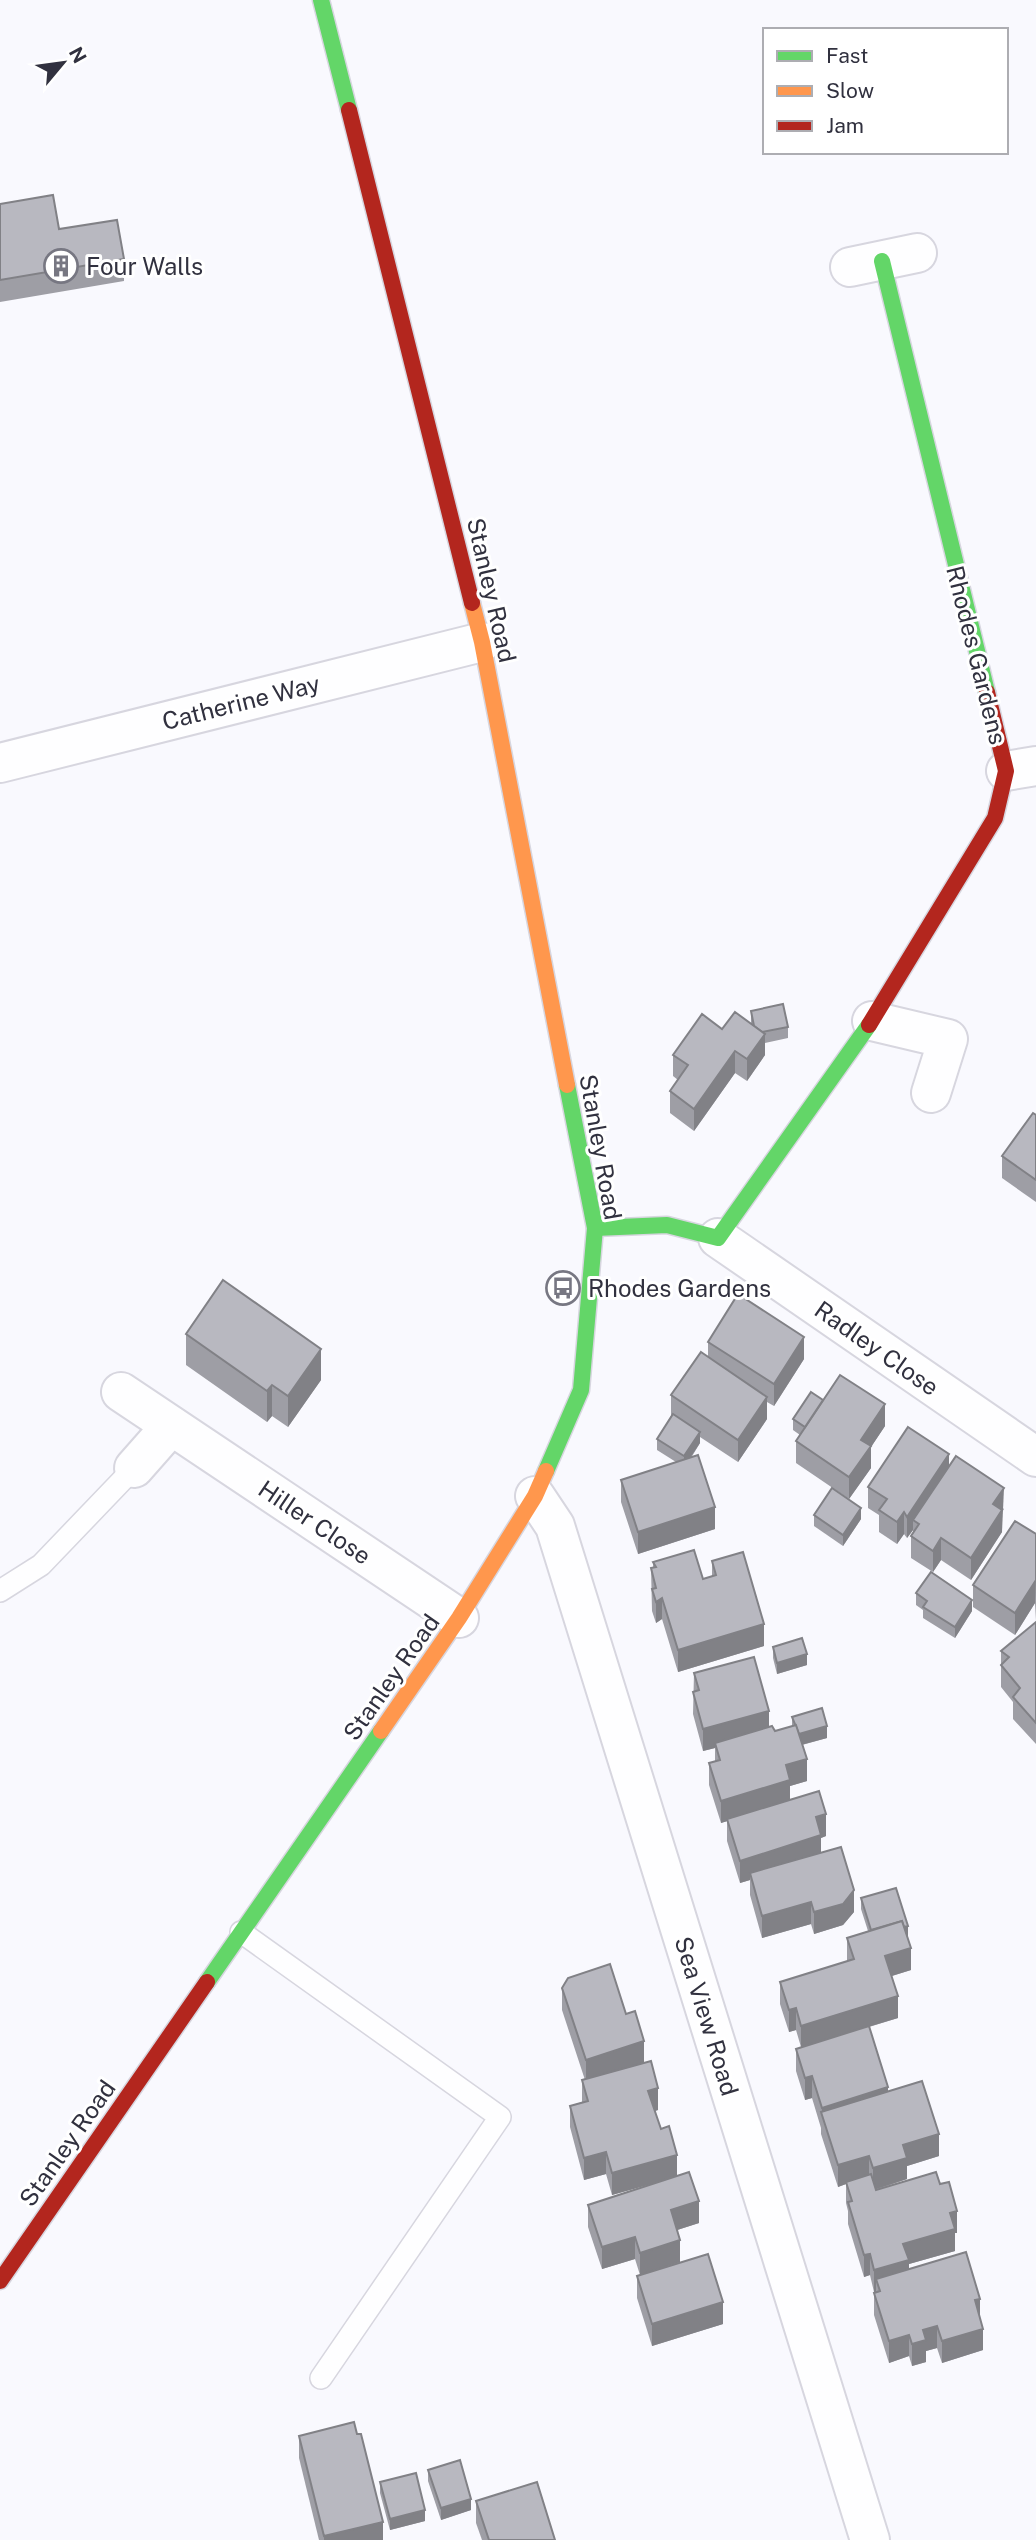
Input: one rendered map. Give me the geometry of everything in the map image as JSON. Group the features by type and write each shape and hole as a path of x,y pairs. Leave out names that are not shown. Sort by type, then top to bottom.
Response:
{"street":[{"name":"Stanley Road","path":"0,2281 459,1618 536,1496 581,1390 595,1228 482,642 321,0"},
{"name":"Rhodes Gardens","path":"718,1238 872,1021 995,818 1021,768 883,260"},
{"name":"Catherine Way","path":"0,763 482,642"},
{"path":"872,1021 948,1039 931,1093"},
{"path":"595,1228 667,1225 718,1238"},
{"name":"Radley Close","path":"718,1238 1036,1457"},
{"name":"Hiller Close","path":"121,1392 459,1618"},
{"path":"134,1468 171,1426"},
{"name":"Sea View Road","path":"536,1496 555,1526 870,2540"}],"lane":[{"path":"0,1591 6,1590 41,1565 134,1468"},
{"path":"241,1932 500,2117 321,2378"}],"building":[{"name":"Four Walls","path":"53,195 59,229 117,220 124,259 0,280 0,204"},
{"path":"783,1004 788,1027 762,1032 754,1026 751,1011"},
{"path":"735,1012 765,1034 747,1059 735,1051 694,1109 670,1091 688,1065 673,1055 702,1014 722,1029"},
{"path":"1033,1113 1036,1115 1036,1180 1002,1156"},
{"path":"223,1280 321,1349 288,1396 272,1385 267,1391 186,1334"},
{"path":"738,1294 804,1337 774,1384 708,1342"},
{"path":"701,1352 767,1397 738,1440 671,1395"},
{"path":"840,1375 885,1404 861,1440 871,1446 849,1477 796,1441"},
{"path":"811,1392 823,1400 805,1427 793,1419"},
{"path":"673,1414 700,1432 684,1456 657,1439"},
{"path":"908,1427 949,1454 907,1517 904,1512 897,1522 879,1510 887,1499 868,1487"},
{"path":"698,1455 715,1507 638,1532 621,1480"},
{"path":"956,1456 1004,1488 993,1504 1002,1510 971,1558 941,1538 933,1551 911,1536 919,1524 913,1520"},
{"path":"832,1488 861,1508 843,1535 814,1515"},
{"path":"1015,1521 1036,1534 1036,1580 1015,1613 973,1585"},
{"path":"694,1550 703,1579 716,1575 712,1561 743,1552 764,1624 678,1650 662,1598 656,1602 651,1568 656,1567 653,1562"},
{"path":"931,1572 972,1600 955,1627 923,1607 927,1601 916,1593"},
{"path":"1036,1622 1036,1723 1013,1697 1020,1688 1001,1665 1009,1657 1001,1651"},
{"path":"802,1638 807,1654 777,1663 773,1647"},
{"path":"754,1657 769,1711 703,1729 693,1692 699,1690 694,1673"},
{"path":"822,1708 827,1726 799,1734 792,1717"},
{"path":"796,1725 807,1759 786,1765 790,1780 721,1801 709,1763 720,1760 715,1743 772,1726 775,1731"},
{"path":"819,1791 826,1814 816,1817 821,1835 740,1861 727,1819"},
{"path":"841,1847 854,1890 843,1904 814,1912 811,1902 762,1916 750,1873"},
{"path":"896,1888 908,1926 904,1927 902,1921 871,1930 861,1898"},
{"path":"902,1921 911,1948 885,1956 898,1996 801,2026 796,2008 789,2010 780,1982 854,1959 847,1938"},
{"path":"610,1964 626,2014 635,2011 644,2041 586,2060 562,1988 568,1978"},
{"path":"869,2026 888,2087 822,2108 812,2076 805,2078 796,2049"},
{"path":"651,2061 658,2088 648,2091 661,2129 669,2126 677,2155 612,2173 606,2152 584,2158 570,2106 588,2101 582,2080"},
{"path":"922,2081 939,2134 903,2145 907,2158 873,2168 869,2156 838,2165 821,2112"},
{"path":"689,2172 699,2201 671,2210 680,2240 640,2253 635,2237 602,2247 588,2205"},
{"path":"936,2172 940,2184 949,2182 957,2211 950,2213 955,2229 903,2244 909,2260 874,2270 870,2254 864,2255 848,2202 852,2201 846,2182 871,2174 876,2190"},
{"path":"966,2252 980,2299 975,2300 983,2329 942,2341 937,2326 923,2330 926,2340 912,2344 909,2335 889,2341 874,2293 880,2291 876,2279"},
{"path":"708,2254 723,2302 652,2324 637,2276"},
{"path":"354,2422 357,2434 361,2434 383,2522 324,2536 299,2436"},
{"path":"460,2460 471,2499 441,2508 428,2470"},
{"path":"416,2473 425,2510 390,2519 380,2482"},
{"path":"537,2482 555,2540 489,2540 476,2501"}],"traffic: fast":[{"path":"321,0 349,110"},
{"path":"882,261 987,692"},
{"path":"595,1228 667,1225 718,1238 869,1025"},
{"path":"546,1471 581,1390 595,1228 567,1085"},
{"path":"207,1982 381,1731"}],"traffic: slow":[{"path":"472,603 482,642 567,1085"},
{"path":"381,1731 459,1618 535,1496 546,1471"}],"traffic: jam":[{"path":"349,110 472,603"},
{"path":"869,1025 995,818 1006,771 987,692"},
{"path":"0,2281 207,1982"}],"place":[{"name":"Four Walls","path":"61,266"},
{"name":"Rhodes Gardens","path":"563,1288"}]}
